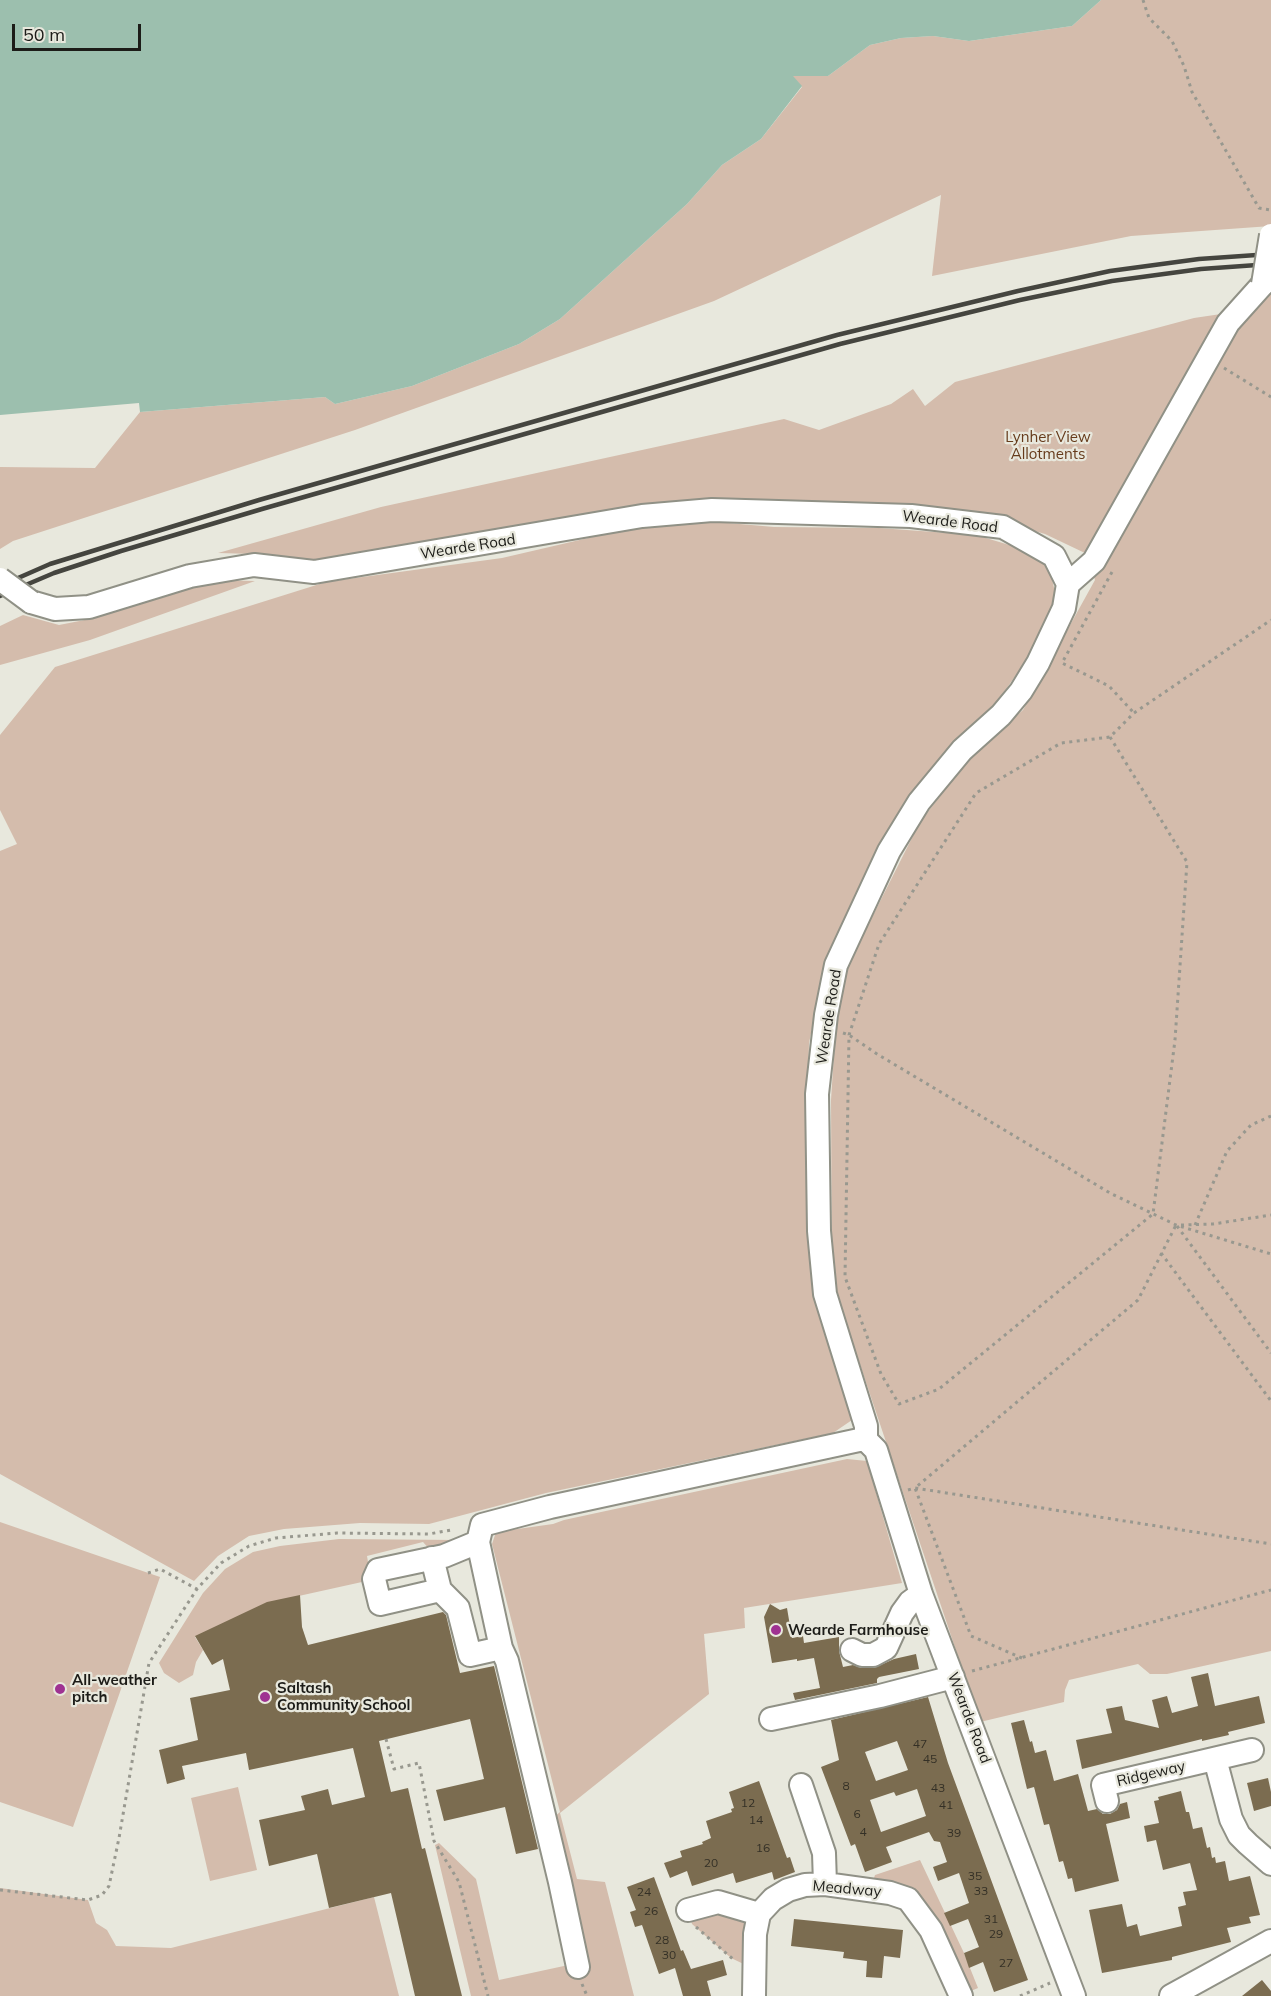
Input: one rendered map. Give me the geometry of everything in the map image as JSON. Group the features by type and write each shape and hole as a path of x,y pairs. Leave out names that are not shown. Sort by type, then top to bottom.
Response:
{"street":[{"path":"1068,584 1094,561 1228,323 1263,284 1271,235"},
{"name":"Wearde Road","path":"0,579 31,602 55,609 89,607 190,576 254,565 314,572 642,516 712,510 911,516 1003,527 1054,556 1068,584 1064,608 1038,663 1021,691 1001,715 962,750 926,794 889,851 836,965 824,1028 817,1094 819,1231 825,1294 866,1426 866,1440 876,1450 921,1594 1070,1986"},
{"path":"440,1590 380,1604 374,1579 378,1570 444,1556 480,1533 561,1505 866,1440"},
{"path":"480,1533 501,1648 507,1661 578,1967"},
{"path":"432,1557 440,1590 458,1608 470,1655 501,1648"},
{"path":"852,1650 862,1656 873,1655 886,1648 902,1613 910,1602 921,1594"},
{"path":"458,1608 491,1601"},
{"path":"771,1719 879,1696 953,1677"},
{"name":"Ridgeway","path":"1107,1801 1103,1785 1252,1750"},
{"path":"1215,1759 1231,1820 1248,1844 1271,1864"},
{"path":"801,1785 824,1853 825,1884"},
{"name":"Meadway","path":"759,1914 773,1899 788,1890 805,1885 825,1884 890,1893 908,1899 931,1930 961,1996"},
{"path":"687,1910 718,1902 759,1914 755,1934 754,1996"},
{"path":"1171,1996 1271,1941"}],"path":[{"path":"1143,0 1149,18 1172,41 1184,66 1192,92 1259,208 1271,210"},
{"path":"1226,368 1271,397"},
{"path":"1110,737 1187,862 1175,1040 1153,1214 939,1389 899,1404 881,1374 845,1278 849,1035 879,945 975,794 1061,743 1110,737 1134,713 1271,620"},
{"path":"1062,663 1109,686 1134,713"},
{"path":"824,1028 849,1035 877,1054 1110,1192 1153,1214 1176,1225 1271,1254"},
{"path":"1196,1224 1227,1151 1251,1125 1271,1116"},
{"path":"1176,1225 1213,1224 1271,1215"},
{"path":"915,1488 1138,1300 1176,1225"},
{"path":"1176,1225 1271,1353"},
{"path":"1161,1253 1271,1401"},
{"path":"915,1488 972,1636 1022,1658"},
{"path":"890,1494 915,1488 1271,1544"},
{"path":"0,1890 88,1900 102,1895 109,1886 149,1663 196,1589 221,1563 249,1546 276,1538 337,1533 480,1533"},
{"path":"148,1573 160,1569 196,1589"},
{"path":"953,1677 1271,1590"},
{"path":"386,1739 394,1769 419,1763 434,1841 459,1882 488,1996"},
{"path":"687,1910 692,1923 731,1958 754,1970"},
{"path":"1020,1996 1070,1986"}],"green space":[{"path":"1101,0 1271,0 1271,226 1131,236 932,276 941,195 714,301 355,430 13,541 0,549 0,467 95,468 140,412 325,397 335,404 412,386 519,344 560,319 687,204 722,165 761,139 802,87 792,76 828,76 870,45 901,38 933,36 969,41 1072,26"},
{"name":"Lynher View Allotments","path":"1271,294 1271,1651 1167,1674 1150,1674 1138,1664 1069,1680 1064,1702 980,1722 832,1281 831,1100 835,1038 846,969 920,822 974,752 1023,710 1095,580 1087,554 1045,534 970,512 744,502 321,564 254,554 218,553 381,507 784,419 819,430 891,404 913,389 925,406 955,382 1194,318 1221,314 1249,300"},
{"path":"694,520 774,527 879,528 976,535 1026,550 1049,565 1056,597 1025,662 825,966 809,1043 806,1158 815,1280 826,1329 852,1420 833,1433 546,1493 429,1524 360,1523 284,1529 249,1536 218,1556 194,1581 0,1474 0,851 17,844 0,810 0,735 55,667 326,582 502,558 627,529"},
{"path":"213,580 255,581 90,640 0,665 0,626 23,615 59,625 95,618"},
{"path":"847,1459 867,1461 902,1583 744,1608 745,1628 704,1634 709,1694 560,1813 577,1879 605,1882 634,1996 471,1996 435,1845 439,1843 476,1879 499,1980 587,1961 553,1818 560,1812 492,1544 496,1532 553,1524"},
{"name":"All-weather pitch","path":"0,1522 160,1577 73,1827 0,1802"},
{"path":"339,1539 458,1540 432,1552 423,1542 367,1556 371,1580 267,1603 195,1637 203,1650 196,1662 193,1675 179,1683 164,1673 159,1663 203,1593 225,1569 253,1552 280,1546"},
{"path":"238,1787 257,1870 210,1881 191,1798"},
{"path":"920,1860 978,1988 961,1995 908,1899 870,1890 875,1875"},
{"path":"0,1888 88,1900 96,1923 107,1930 116,1946 171,1948 374,1897 399,1996 0,1996"},
{"path":"688,1910 759,1914 754,1969 731,1958 692,1924"}],"shaded area":[{"path":"0,0 1101,0 1072,26 969,41 933,36 901,38 870,45 828,76 793,76 802,86 761,139 722,165 687,204 560,319 519,344 412,386 335,404 325,397 140,412 139,403 0,415"}],"building":[{"path":"300,1595 302,1627 308,1645 443,1612 446,1615 460,1673 494,1666 538,1849 516,1854 505,1807 444,1821 436,1790 484,1779 470,1719 379,1741 391,1792 408,1788 462,1996 415,1996 391,1893 329,1908 317,1854 269,1866 259,1820 305,1810 301,1796 328,1789 332,1805 365,1797 353,1748 249,1770 246,1753 182,1766 185,1779 167,1784 159,1750 198,1740 190,1698 230,1690 223,1659 212,1665 195,1636 267,1602"},
{"path":"770,1604 780,1610 787,1608 792,1638 803,1636 804,1643 839,1637 839,1651 843,1667 853,1665 861,1668 874,1668 894,1659 916,1654 919,1669 879,1677 877,1683 795,1700 793,1693 820,1688 814,1658 772,1663 764,1617"},
{"path":"1208,1673 1215,1706 1259,1696 1265,1723 1228,1732 1229,1735 1202,1741 1202,1739 1082,1769 1076,1740 1112,1733 1106,1709 1122,1706 1125,1720 1159,1728 1152,1700 1167,1696 1172,1713 1198,1706 1191,1677"},
{"path":"928,1697 948,1763 1028,1980 994,1992 983,1962 969,1968 964,1953 979,1947 968,1919 950,1926 944,1913 969,1903 959,1873 938,1881 933,1867 947,1862 940,1842 934,1841 929,1832 886,1847 892,1862 865,1872 855,1844 851,1846 821,1767 839,1760 831,1720","holes":["897,1741 908,1770 876,1781 865,1752","917,1789 926,1816 881,1832 870,1800 894,1792 896,1796"]},
{"path":"1024,1720 1035,1753 1046,1750 1054,1781 1078,1774 1088,1811 1097,1809 1103,1814 1110,1814 1117,1810 1120,1804 1127,1802 1130,1818 1106,1824 1119,1881 1075,1892 1072,1878 1068,1879 1063,1861 1059,1862 1049,1824 1044,1825 1034,1787 1027,1789 1011,1723"},
{"path":"1268,1778 1271,1806 1254,1811 1247,1783"},
{"path":"759,1781 787,1858 790,1857 795,1872 774,1880 772,1872 736,1883 733,1873 692,1886 687,1871 670,1878 664,1863 682,1857 680,1851 703,1844 702,1842 711,1838 706,1821 732,1812 731,1809 734,1808 729,1792"},
{"path":"1181,1791 1193,1829 1202,1827 1212,1858 1215,1857 1216,1863 1225,1861 1229,1881 1250,1876 1260,1915 1249,1917 1251,1923 1227,1928 1231,1942 1172,1957 1172,1960 1102,1973 1089,1910 1122,1904 1127,1927 1137,1924 1140,1936 1182,1926 1178,1907 1186,1905 1183,1892 1197,1890 1190,1863 1163,1870 1156,1840 1147,1842 1144,1826 1159,1823 1154,1801 1159,1800 1158,1797"},
{"path":"654,1877 681,1951 683,1950 691,1969 723,1960 727,1975 707,1981 711,1996 683,1996 675,1968 659,1974 642,1925 635,1927 630,1912 636,1910 627,1887"},
{"path":"794,1919 903,1930 900,1958 884,1956 882,1978 866,1977 867,1961 843,1958 844,1952 791,1946"},
{"path":"1262,1980 1271,1991 1271,1996 1242,1996"}],"railway":[{"path":"0,586 50,564 259,500 837,335 1110,271 1199,259 1271,254"},
{"path":"0,596 54,573 121,551 840,344 1020,300 1112,281 1201,269 1271,264"}],"place":[{"name":"Wearde Farmhouse","path":"776,1630"},
{"name":"All-weather pitch","path":"60,1689"},
{"name":"Saltash Community School","path":"265,1697"}]}
